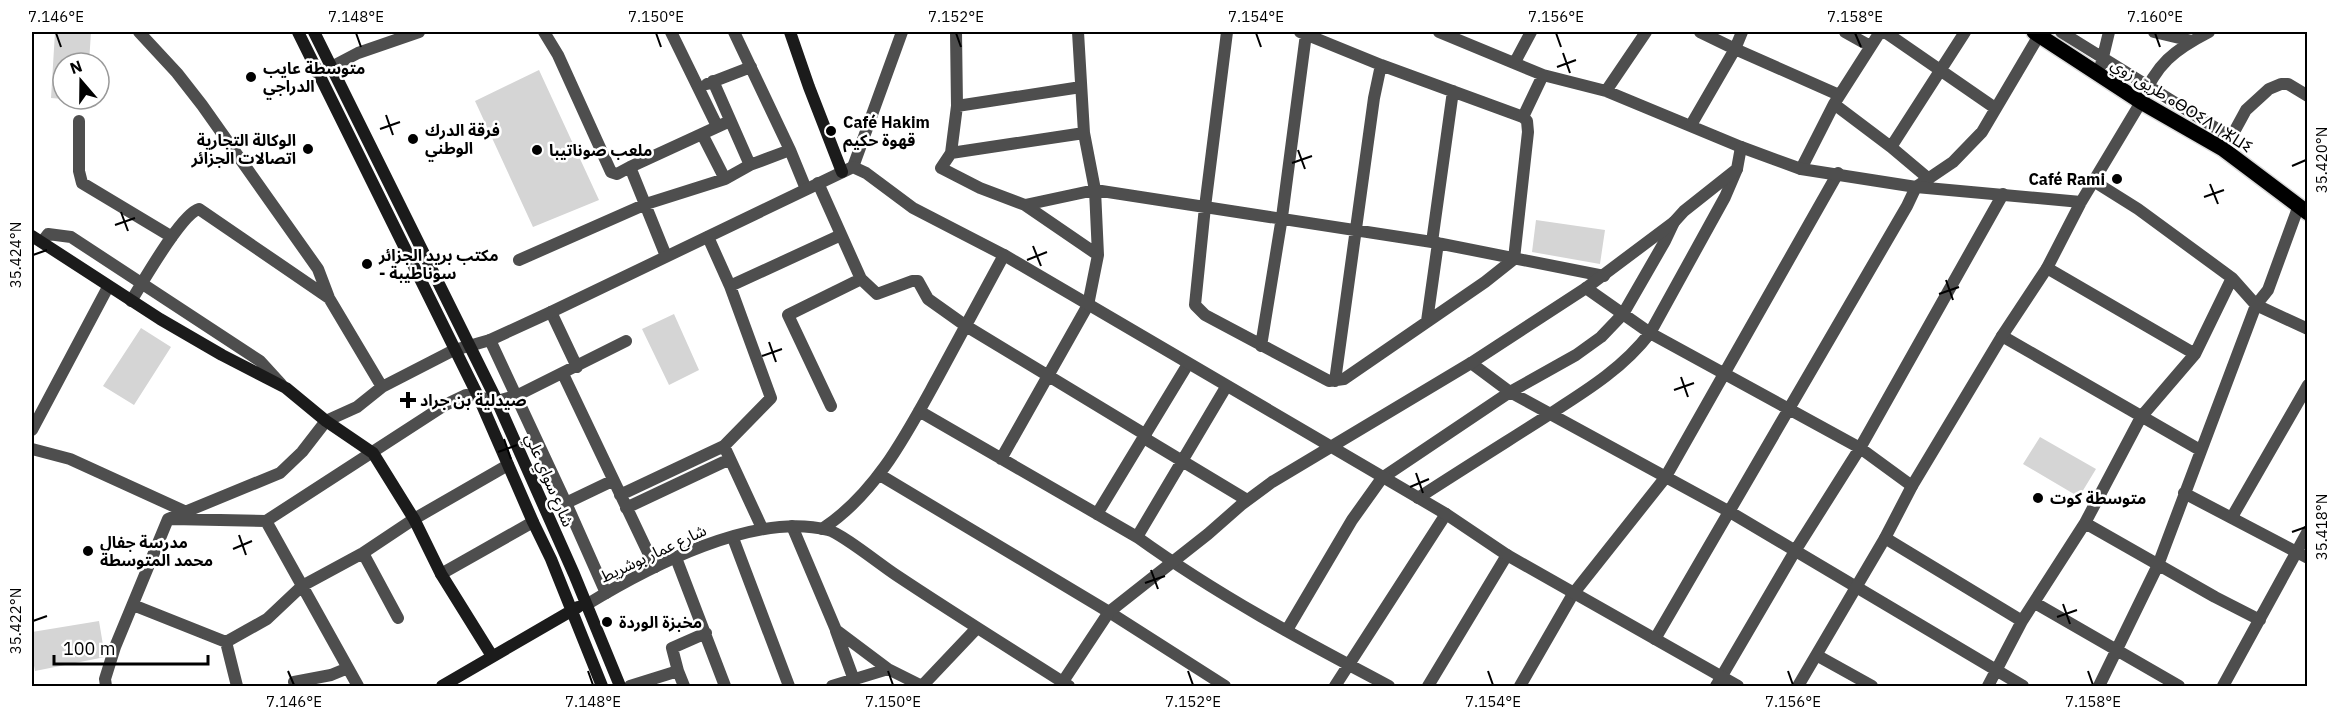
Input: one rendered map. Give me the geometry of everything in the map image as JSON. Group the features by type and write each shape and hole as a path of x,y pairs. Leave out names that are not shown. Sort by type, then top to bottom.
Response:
{"main road":[{"name":"شارع سواي علي","path":"298,32 479,398 572,609 602,687"},
{"name":"شارع سواي علي","path":"314,32 497,401 620,687"},
{"path":"790,32 808,87 847,170"},
{"name":"طريق زوي ⴰⴱⵔⵉⴷ ⵏ ⵣⵡⵉ","path":"2038,33 2141,102 2228,143 2303,210"},
{"path":"401,242 414,237"},
{"path":"37,239 108,287 222,356 286,388 326,421 373,453 414,519 441,574 492,657"},
{"name":"شارع عمار بوشريط","path":"442,687 572,609 586,605"}],"street":[{"path":"138,32 177,73 236,150 252,177 318,269 329,298 382,387"},
{"path":"318,74 358,53 419,32"},
{"path":"544,32 558,55 611,172 617,174 730,121"},
{"path":"671,32 717,126"},
{"path":"734,32 790,150 841,235 861,279 877,294 912,280 918,281 928,299 966,326 1049,376 1182,462 1247,500"},
{"path":"847,170 902,32"},
{"path":"956,32 957,106 951,153 941,168 980,188 1025,205 1098,255"},
{"path":"1001,459 1088,305 1098,255 1095,190 1084,133 1078,32"},
{"path":"1227,32 1195,305 1205,315 1261,346 1321,377 1335,381 1344,380 1485,282 1514,259 1528,132 1527,121 1523,117 1381,65 1303,33 1282,217 1261,346"},
{"path":"1440,32 1544,75 1606,91 1741,147 1801,169 1916,187 2081,202"},
{"path":"1515,62 1531,32"},
{"path":"1606,91 1646,32"},
{"path":"1700,32 1836,99 1929,179"},
{"path":"1691,125 1735,49 1742,32"},
{"path":"1845,32 1870,46"},
{"path":"1801,169 1836,99 1880,32"},
{"path":"1885,32 1995,108"},
{"path":"1891,147 1965,32"},
{"path":"2061,32 2147,86 2228,143 2246,110 2274,86 2288,84 2307,96"},
{"path":"2100,75 2101,58 2109,32"},
{"path":"2154,32 2192,41"},
{"path":"1798,687 1885,538 1912,486 2002,336 2047,268 2081,202 2141,102 2147,86 2161,65 2192,41 2209,32"},
{"path":"1655,639 1916,187 1942,171 1982,132 2038,33"},
{"path":"1335,381 1381,65"},
{"path":"698,88 751,67"},
{"path":"1523,117 1544,75"},
{"path":"713,81 750,165"},
{"path":"957,106 1081,87"},
{"path":"1427,321 1453,92"},
{"path":"79,121 79,171 82,183 172,237"},
{"path":"951,153 1084,133"},
{"path":"702,134 725,179"},
{"path":"1418,498 1616,370 1638,350 1650,333 1725,197 1737,169 1741,147"},
{"path":"519,260 645,204 725,179 750,165 790,150"},
{"path":"630,167 666,256"},
{"path":"1064,685 1109,612 1247,500 1288,472 1471,363 1604,276 1674,222 1691,205 1737,169"},
{"path":"106,687 105,680 115,646 168,519 280,474 302,452 326,421 357,407 382,387 454,351 490,340 551,312 847,170 866,173 913,208 1004,255 1226,387 1333,447 1446,514 1507,555 1655,639 1719,682 1738,687"},
{"path":"1520,687 1573,594 1665,478 1838,173"},
{"path":"2095,182 2138,209 2232,278 2256,305 2307,329"},
{"path":"1025,205 1095,190 1435,242 1604,276"},
{"path":"1719,682 1795,551 1860,448 2003,194"},
{"path":"131,301 191,211 199,209 329,298"},
{"path":"2099,687 2158,565 2256,305 2268,290 2303,210"},
{"path":"1287,630 1352,520 1382,478 1510,392 1591,345 1623,314 1665,242 1674,222"},
{"path":"37,239 48,234 71,237 260,361 270,374 286,388"},
{"path":"730,286 841,235"},
{"path":"620,495 724,446 771,398 730,286 708,237"},
{"path":"822,529 842,516 880,475 919,411 1004,255"},
{"path":"2047,268 2196,354"},
{"path":"1988,687 2022,621 2085,523 2141,417 2196,354 2232,278"},
{"path":"831,406 788,315 861,279"},
{"path":"32,430 108,287"},
{"path":"1586,288 1650,333 1860,448 1912,486"},
{"path":"551,312 577,367"},
{"path":"2002,336 2200,450"},
{"path":"490,340 606,593"},
{"path":"168,519 266,521 445,405 466,395 497,401 516,396 626,341"},
{"path":"1471,363 1510,392 1730,512 2023,687"},
{"path":"1096,514 1188,364"},
{"path":"563,374 612,481 655,567"},
{"path":"2232,517 2307,385"},
{"path":"1137,537 1226,387"},
{"path":"919,411 1137,537 1172,562 1287,630 1389,687"},
{"path":"724,446 762,528"},
{"path":"32,449 70,459 184,511"},
{"path":"626,508 730,459"},
{"path":"226,642 267,619 302,586 363,553 414,519 508,465"},
{"path":"880,475 1109,612 1225,687"},
{"path":"566,502 612,481"},
{"path":"2184,493 2302,555"},
{"path":"1335,687 1446,514"},
{"path":"266,521 358,687"},
{"path":"441,574 533,522"},
{"path":"2085,523 2260,620"},
{"path":"792,526 836,630 854,680"},
{"name":"شارع عمار بوشريط","path":"586,605 655,567 715,541 762,528 792,526 830,530 976,629 1064,685"},
{"path":"2223,687 2260,620 2302,555 2307,531"},
{"path":"733,537 789,687"},
{"path":"1885,538 2022,621"},
{"path":"363,553 399,618"},
{"path":"1428,687 1507,555"},
{"path":"676,558 726,687"},
{"path":"2035,603 2179,687"},
{"path":"133,605 226,642"},
{"path":"836,630 888,669 922,687 976,629"},
{"path":"684,687 672,648 706,633"},
{"path":"226,642 237,687"},
{"path":"1818,656 1872,687"},
{"path":"294,682 331,675 348,668"},
{"path":"832,687 854,680 869,681 888,669"},
{"path":"630,687 678,671"}],"shaded area":[{"path":"55,32 91,32 90,51 54,51"},
{"name":"ملعب صوناتيبا","path":"539,70 599,200 533,227 475,101"},
{"path":"1536,220 1605,230 1600,264 1532,252"},
{"path":"674,314 699,370 669,385 642,329"},
{"path":"141,328 171,347 134,405 103,386"},
{"path":"2040,437 2096,469 2079,497 2023,464"},
{"path":"99,621 105,657 35,671 32,632"}],"place":[{"name":"متوسطة عايب الدراجي","path":"251,77"},
{"name":"Café Hakim قهوة حكيم","path":"831,131"},
{"name":"فرقة الدرك الوطني","path":"413,139"},
{"name":"الوكالة التجارية اتصالات الجزائر","path":"308,149"},
{"name":"ملعب صوناتيبا","path":"537,150"},
{"name":"Café Rami","path":"2117,179"},
{"name":"مكتب بريد الجزائر - سوناطيبة","path":"367,264"},
{"name":"صيدلية بن جراد","path":"408,400"},
{"name":"متوسطة كوت","path":"2038,498"},
{"name":"مدرسة جفال محمد المتوسطة","path":"88,551"},
{"name":"مخبزة الوردة","path":"607,622"}]}
